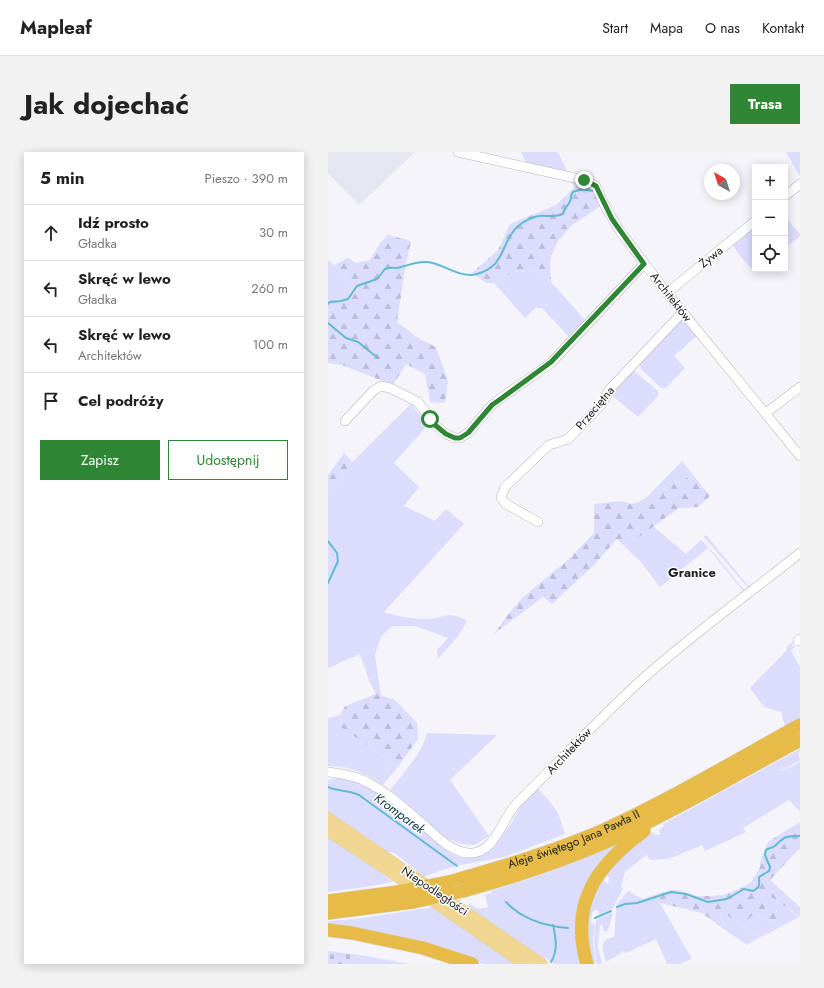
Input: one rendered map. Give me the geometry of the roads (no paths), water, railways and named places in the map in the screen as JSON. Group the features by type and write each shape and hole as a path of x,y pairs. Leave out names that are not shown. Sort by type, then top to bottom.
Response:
{"highway":[{"name":"Aleje świętego Jana Pawła II","path":"328,901 398,892 449,882 513,864 576,842 642,812 800,725"},
{"name":"Aleje świętego Jana Pawła II","path":"328,914 413,902 463,891 531,871 581,853 632,830 800,740"},
{"path":"587,964 581,937 582,917 585,900 594,881 606,864 623,847 680,805"},
{"path":"328,930 352,933 423,948 472,964"}],"main road":[{"name":"Niepodległości","path":"328,818 542,964"},
{"name":"Niepodległości","path":"328,831 398,877 524,964"}],"street":[{"name":"Architektów","path":"458,152 590,182 596,186 612,219 644,264 682,313 800,456"},
{"path":"788,194 800,184"},
{"name":"Żywa","path":"667,293 752,223"},
{"path":"345,421 373,391 381,386 390,388 418,402 435,425 446,434 455,438 460,438 468,433 492,405 551,362 644,264"},
{"name":"Przeciętna","path":"538,522 506,504 502,498 505,487 549,445 568,439 602,404 610,390 682,313"},
{"path":"766,413 800,387"},
{"name":"Architektów","path":"331,774 353,776 366,781 385,792 443,842 456,850 468,853 478,852 486,848 494,840 516,803 614,706 671,655 800,553"}],"waterway":[{"path":"328,304 330,302 348,299 357,286 377,279 385,269 388,268 397,268 415,263 427,262 458,273 471,275 477,274 493,266 502,254 508,240 519,225 536,217 557,216 563,214 573,192 582,189 593,191"},
{"path":"328,323 346,338 358,342 378,358"},
{"name":"Kromparek","path":"328,541 337,553 338,561 328,583"},
{"name":"Kromparek","path":"328,787 359,795 457,866"},
{"name":"Kromparek","path":"617,907 625,904 637,903 671,892 686,894 708,902 727,899 744,889 753,891 759,885 759,877 769,871 770,867 765,855 766,850 775,846 786,837 800,836"},
{"name":"Kromparek","path":"506,902 519,913 534,921 568,928"},
{"name":"Kromparek","path":"595,918 611,911"},
{"path":"551,962 556,949 553,925"}],"district":[{"name":"Granice","path":"692,572"}]}
